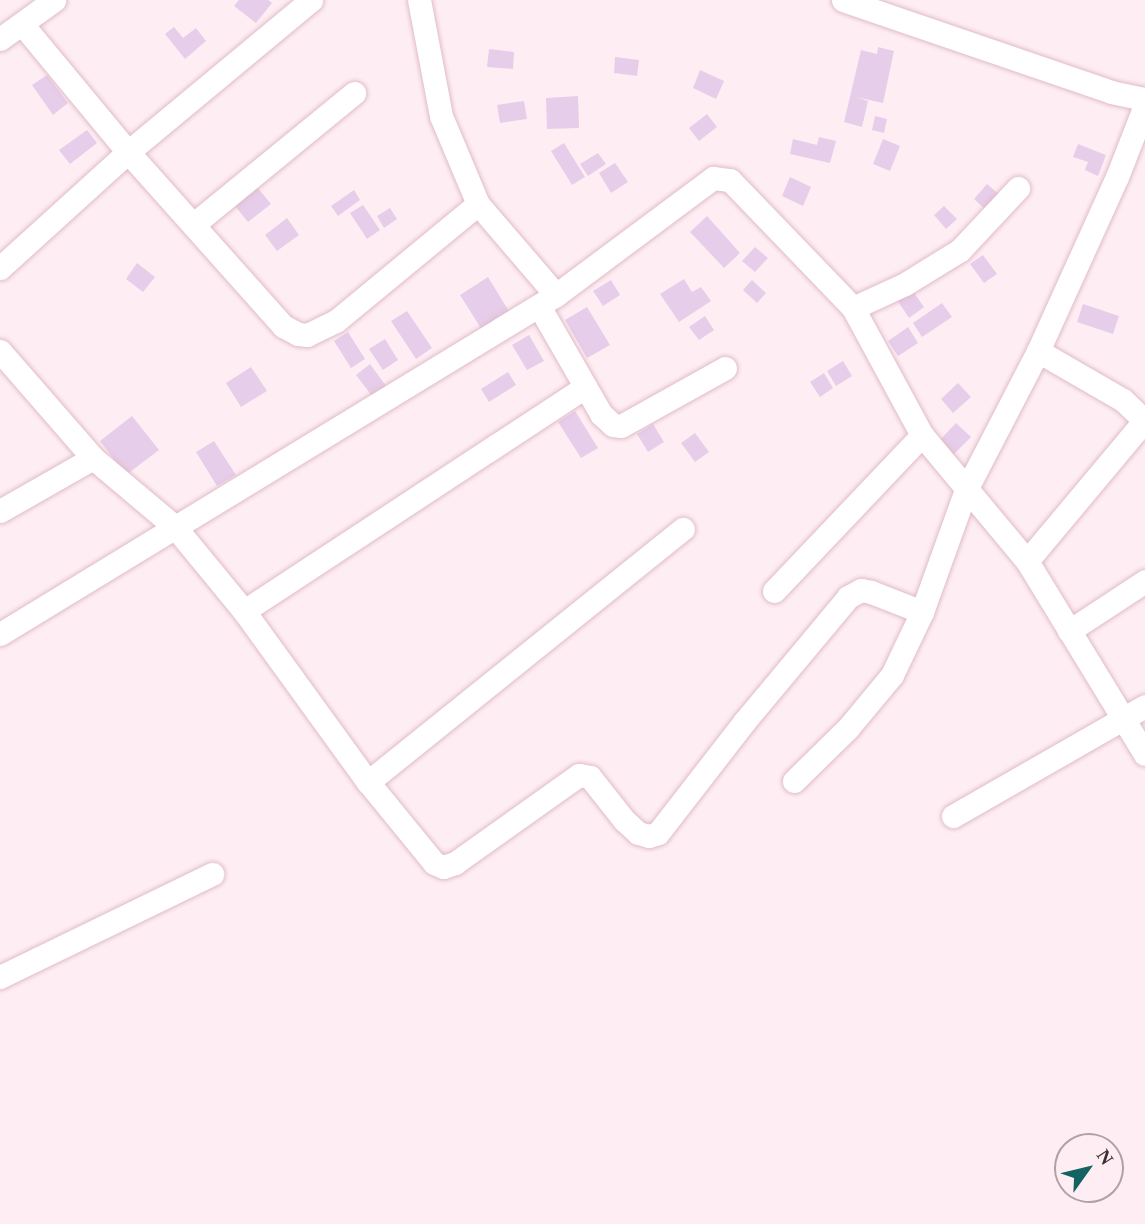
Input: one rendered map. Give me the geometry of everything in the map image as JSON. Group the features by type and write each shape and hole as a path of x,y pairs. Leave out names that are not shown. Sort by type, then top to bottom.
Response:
{"street":[{"path":"0,39 54,0"},
{"path":"0,268 128,152 311,0"},
{"path":"419,0 441,116 478,204 548,301 585,387 606,421 621,426 725,368"},
{"path":"843,0 1111,92 1145,99"},
{"path":"22,24 128,152 283,326 307,335 336,321 478,204"},
{"path":"194,224 354,93"},
{"path":"794,781 848,728 884,685 922,612 966,490 1038,351 1117,177 1145,106"},
{"path":"0,634 548,301 713,178 722,178 730,180 853,308 922,435 1027,561 1145,754"},
{"path":"853,308 905,284 960,250 1018,188"},
{"path":"0,351 93,458 175,527 244,611 368,782 434,863 443,867 455,863 579,775 590,777 624,821 638,833 649,836 658,833 744,722 848,597 861,590 871,592 922,612"},
{"path":"1027,561 1145,421 1123,400 1038,351"},
{"path":"244,611 585,387"},
{"path":"774,591 922,435"},
{"path":"0,511 93,458"},
{"path":"368,782 683,529"},
{"path":"1069,631 1145,581"},
{"path":"953,817 1145,706"},
{"path":"0,978 212,874"}],"building":[{"path":"239,0 268,0 272,3 256,23 234,6"},
{"path":"174,27 183,38 196,28 206,41 185,59 165,34"},
{"path":"878,47 894,51 883,103 856,97 868,101 862,127 844,122 861,50 877,54"},
{"path":"489,49 514,52 513,69 487,67"},
{"path":"615,57 639,60 637,76 614,73"},
{"path":"700,70 724,81 716,99 693,88"},
{"path":"47,75 68,103 53,115 32,85"},
{"path":"578,96 579,128 547,129 546,98"},
{"path":"524,101 527,119 500,123 497,105"},
{"path":"707,114 717,127 699,141 689,128"},
{"path":"875,116 887,119 884,133 872,130"},
{"path":"87,130 97,143 70,164 59,150"},
{"path":"819,137 836,141 830,163 790,154 793,139 817,145"},
{"path":"883,139 900,146 890,171 873,164"},
{"path":"564,143 585,177 572,185 551,151"},
{"path":"1078,144 1106,155 1098,176 1085,170 1088,162 1073,157"},
{"path":"598,153 606,164 588,176 580,164"},
{"path":"615,163 628,182 611,193 599,173"},
{"path":"790,177 811,187 803,206 782,196"},
{"path":"987,184 1001,196 987,211 974,199"},
{"path":"257,187 271,204 248,222 235,206"},
{"path":"354,190 360,200 338,216 331,206"},
{"path":"363,205 380,230 367,239 350,213"},
{"path":"944,206 957,219 946,229 934,215"},
{"path":"390,208 397,219 384,228 377,216"},
{"path":"707,216 740,253 724,268 690,232"},
{"path":"287,218 299,235 277,251 265,235"},
{"path":"755,247 768,258 755,272 742,261"},
{"path":"983,255 997,274 984,283 970,264"},
{"path":"137,263 155,277 143,292 126,279"},
{"path":"488,277 510,313 482,330 460,295"},
{"path":"684,279 692,292 701,287 711,301 679,322 660,294"},
{"path":"611,280 620,295 603,306 593,291"},
{"path":"752,280 766,293 757,303 743,290"},
{"path":"912,290 924,307 909,318 897,300"},
{"path":"942,303 952,317 922,337 913,323"},
{"path":"1083,304 1119,316 1113,334 1077,322"},
{"path":"587,307 610,345 587,358 565,320"},
{"path":"407,311 432,348 416,359 391,321"},
{"path":"705,316 714,330 699,340 689,327"},
{"path":"908,327 918,343 898,356 888,341"},
{"path":"348,332 365,359 351,368 334,341"},
{"path":"529,335 544,361 527,370 512,345"},
{"path":"385,339 398,360 383,370 369,349"},
{"path":"843,361 852,376 836,386 827,371"},
{"path":"370,364 386,386 372,396 356,375"},
{"path":"251,367 267,391 241,407 226,383"},
{"path":"508,372 516,385 489,402 481,389"},
{"path":"824,373 833,388 820,397 810,382"},
{"path":"958,383 971,397 953,413 941,399"},
{"path":"575,411 598,448 581,458 558,422"},
{"path":"132,416 159,450 126,475 100,441"},
{"path":"956,423 971,437 952,456 938,442"},
{"path":"653,424 664,442 648,452 637,434"},
{"path":"695,433 709,452 695,462 681,443"},
{"path":"214,441 236,475 217,486 196,452"}]}
